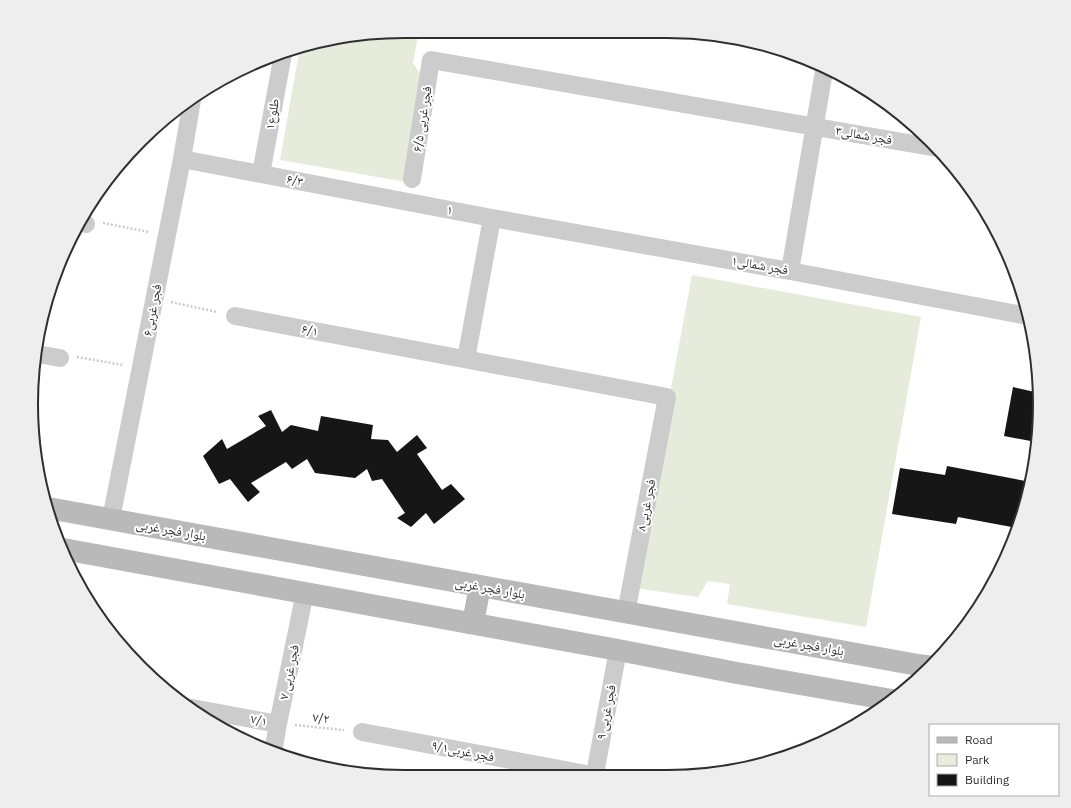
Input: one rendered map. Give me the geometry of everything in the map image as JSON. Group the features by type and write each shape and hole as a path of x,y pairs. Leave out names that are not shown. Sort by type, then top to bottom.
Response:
{"main road":[{"name":"بلوار فجر غربی","path":"53,509 480,586 920,668"},
{"path":"69,550 884,699"},
{"path":"473,623 480,586"}],"street":[{"name":"طلوع۱","path":"261,174 282,59"},
{"name":"فجر شمالی۳","path":"431,60 927,146"},
{"name":"۶/۵ فجر غربی","path":"412,179 431,60"},
{"path":"790,271 824,74"},
{"name":"فجر غربی۶","path":"111,520 155,299 191,107"},
{"name":"۶/۳","path":"182,159 409,202"},
{"name":"۱","path":"409,202 492,218"},
{"path":"466,359 492,218"},
{"name":"فجر شمالی۱","path":"492,218 790,271 1022,315"},
{"name":"۶/۱","path":"236,316 667,397"},
{"path":"41,355 60,358"},
{"name":"فجر غربی۸","path":"626,613 667,397"},
{"name":"۷ فجر غربی","path":"274,746 305,592"},
{"name":"۹ فجر غربی","path":"596,770 618,650"},
{"name":"۷/۱","path":"205,710 278,724"},
{"name":"فجر غربی۹/۱","path":"362,732 565,770"}],"path":[{"path":"87,221 167,235"},
{"path":"155,299 236,316"},
{"path":"60,358 61,354 141,368"},
{"name":"۷/۲","path":"278,724 362,732"}],"green space":[{"path":"418,38 413,63 423,78 406,182 280,160 299,53 356,41"},
{"path":"692,275 921,317 866,627 727,604 730,584 708,581 698,597 634,588"}],"building":[{"path":"1013,387 1032,391 1031,441 1004,436"},
{"path":"271,410 282,432 291,425 318,431 321,416 373,425 371,439 388,440 397,452 417,435 427,448 417,454 442,490 451,484 465,499 434,524 426,513 411,527 397,518 405,513 382,479 372,481 367,469 355,478 315,473 307,459 292,469 286,462 251,483 260,492 248,502 230,479 219,484 203,456 222,439 227,449 266,426 258,416"},
{"path":"947,466 1025,481 1021,499 1012,527 958,517 956,524 892,514 900,468 945,475"}]}
